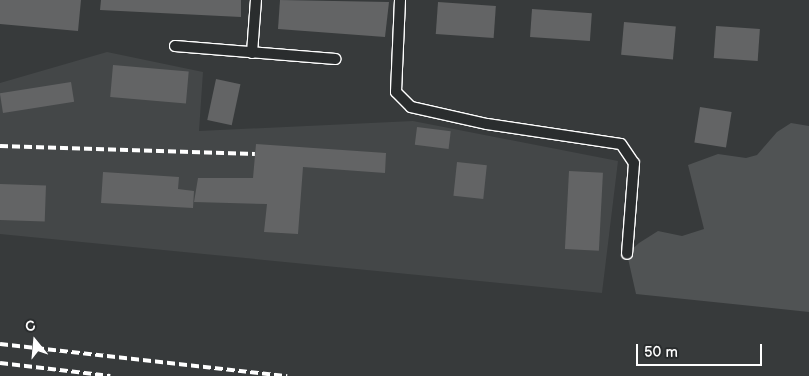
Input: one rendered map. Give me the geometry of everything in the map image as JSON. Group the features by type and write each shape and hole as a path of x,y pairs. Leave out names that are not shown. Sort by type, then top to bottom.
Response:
{"lane":[{"path":"252,53 256,0"},
{"path":"400,0 396,92 411,107 487,124 621,144 634,163 627,254"},
{"path":"175,46 335,59"}],"shaded area":[{"path":"107,52 203,72 199,131 413,121 618,161 602,293 0,234 0,83"},
{"path":"791,123 809,126 809,312 636,294 627,254 639,243 658,231 682,236 704,229 688,165 718,154 746,158 757,155 777,132"}],"building":[{"path":"0,0 81,0 78,31 0,24"},
{"path":"101,0 241,0 241,17 100,10"},
{"path":"280,0 389,2 385,37 278,29"},
{"path":"438,2 496,6 494,38 436,34"},
{"path":"532,9 592,13 590,41 530,37"},
{"path":"624,22 676,27 673,59 621,55"},
{"path":"716,26 760,29 758,61 714,58"},
{"path":"113,65 189,72 186,104 110,97"},
{"path":"216,79 240,84 232,125 207,120"},
{"path":"71,82 74,102 3,113 0,93"},
{"path":"700,107 732,112 726,148 694,143"},
{"path":"417,127 451,131 449,149 415,145"},
{"path":"256,144 386,153 385,173 303,167 298,234 264,232 267,204 194,202 198,178 253,178"},
{"path":"457,162 487,165 483,199 453,196"},
{"path":"569,171 603,173 599,251 565,249"},
{"path":"103,172 179,177 178,189 194,191 193,208 101,203"},
{"path":"0,184 46,186 45,222 0,220"}],"railway":[{"path":"0,146 255,154"},
{"path":"0,344 287,376"},
{"path":"0,363 110,376"}]}
